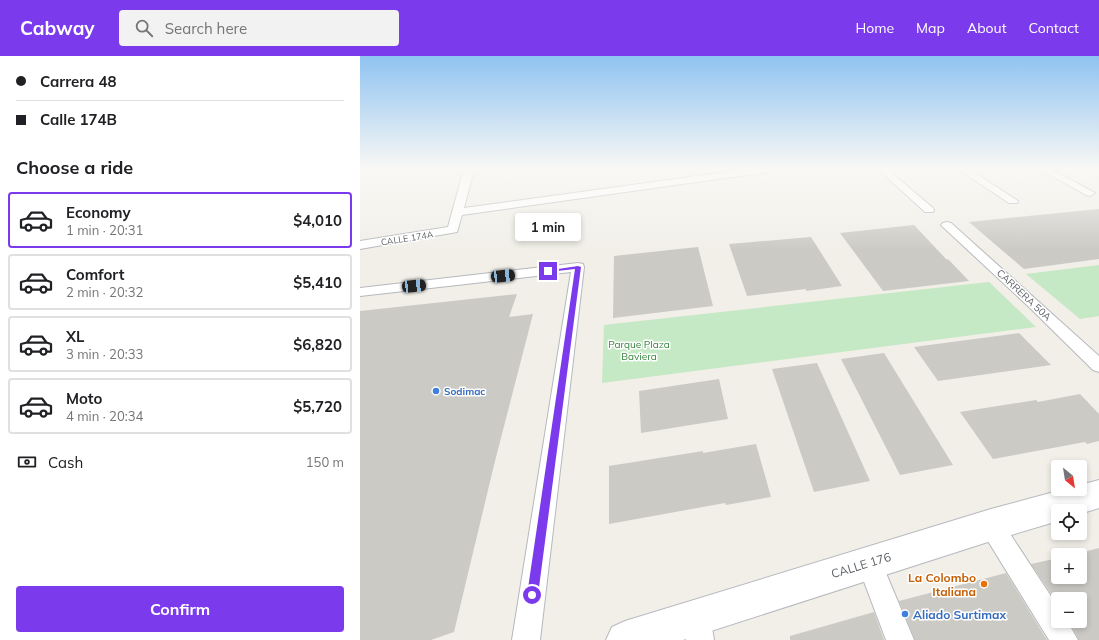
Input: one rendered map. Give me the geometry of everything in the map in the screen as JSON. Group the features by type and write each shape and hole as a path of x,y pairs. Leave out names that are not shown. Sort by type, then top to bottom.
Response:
{"street":[{"path":"462,196 458,212 561,196"},
{"path":"913,196 928,210"},
{"path":"1006,196 1013,201"},
{"name":"CALLE 174A","path":"360,245 453,230 458,212"},
{"name":"CARRERA 50A","path":"947,225 1033,303 1099,366"},
{"path":"360,292 578,267 526,640"},
{"name":"CALLE 176","path":"625,640 699,628 869,563 991,525 1099,495"},
{"path":"991,525 1064,640"},
{"path":"869,563 900,640"}],"green space":[{"path":"1099,265 1099,316 1080,319 1026,274"},
{"name":"Parque Plaza Baviera","path":"989,282 1036,327 602,383 604,325"}],"building":[{"path":"1099,209 1099,259 1024,269 969,222"},
{"path":"914,225 969,281 883,291 840,233"},
{"path":"811,237 842,286 806,291 806,289 747,296 729,244"},
{"path":"698,247 713,306 613,318 614,256"},
{"path":"517,294 509,317 533,314 494,465 454,632 431,640 360,640 360,311"},
{"path":"1019,333 1051,365 938,381 914,347"},
{"path":"884,353 953,465 900,475 841,359"},
{"path":"817,363 870,481 814,492 772,369"},
{"path":"719,379 728,419 641,433 639,391"},
{"path":"1080,394 1099,414 1099,441 1087,444 1085,442 993,459 960,412 1036,400 1038,402"},
{"path":"756,444 771,497 726,505 725,503 609,524 609,466"},
{"path":"1099,548 1099,640 1079,640 1073,628 1087,628 1087,592 1051,592 1051,594 1031,564 1051,560 1051,584 1087,584 1087,551"},
{"path":"1006,573 1047,640 915,640 899,601"},
{"path":"874,612 884,640 790,640 790,636"}],"place":[{"name":"Sodimac","path":"436,391"},
{"name":"La Colombo Italiana","path":"984,584"},
{"name":"Aliado Surtimax","path":"905,614"}],"route":[{"path":"532,595 578,267 548,271"}]}
